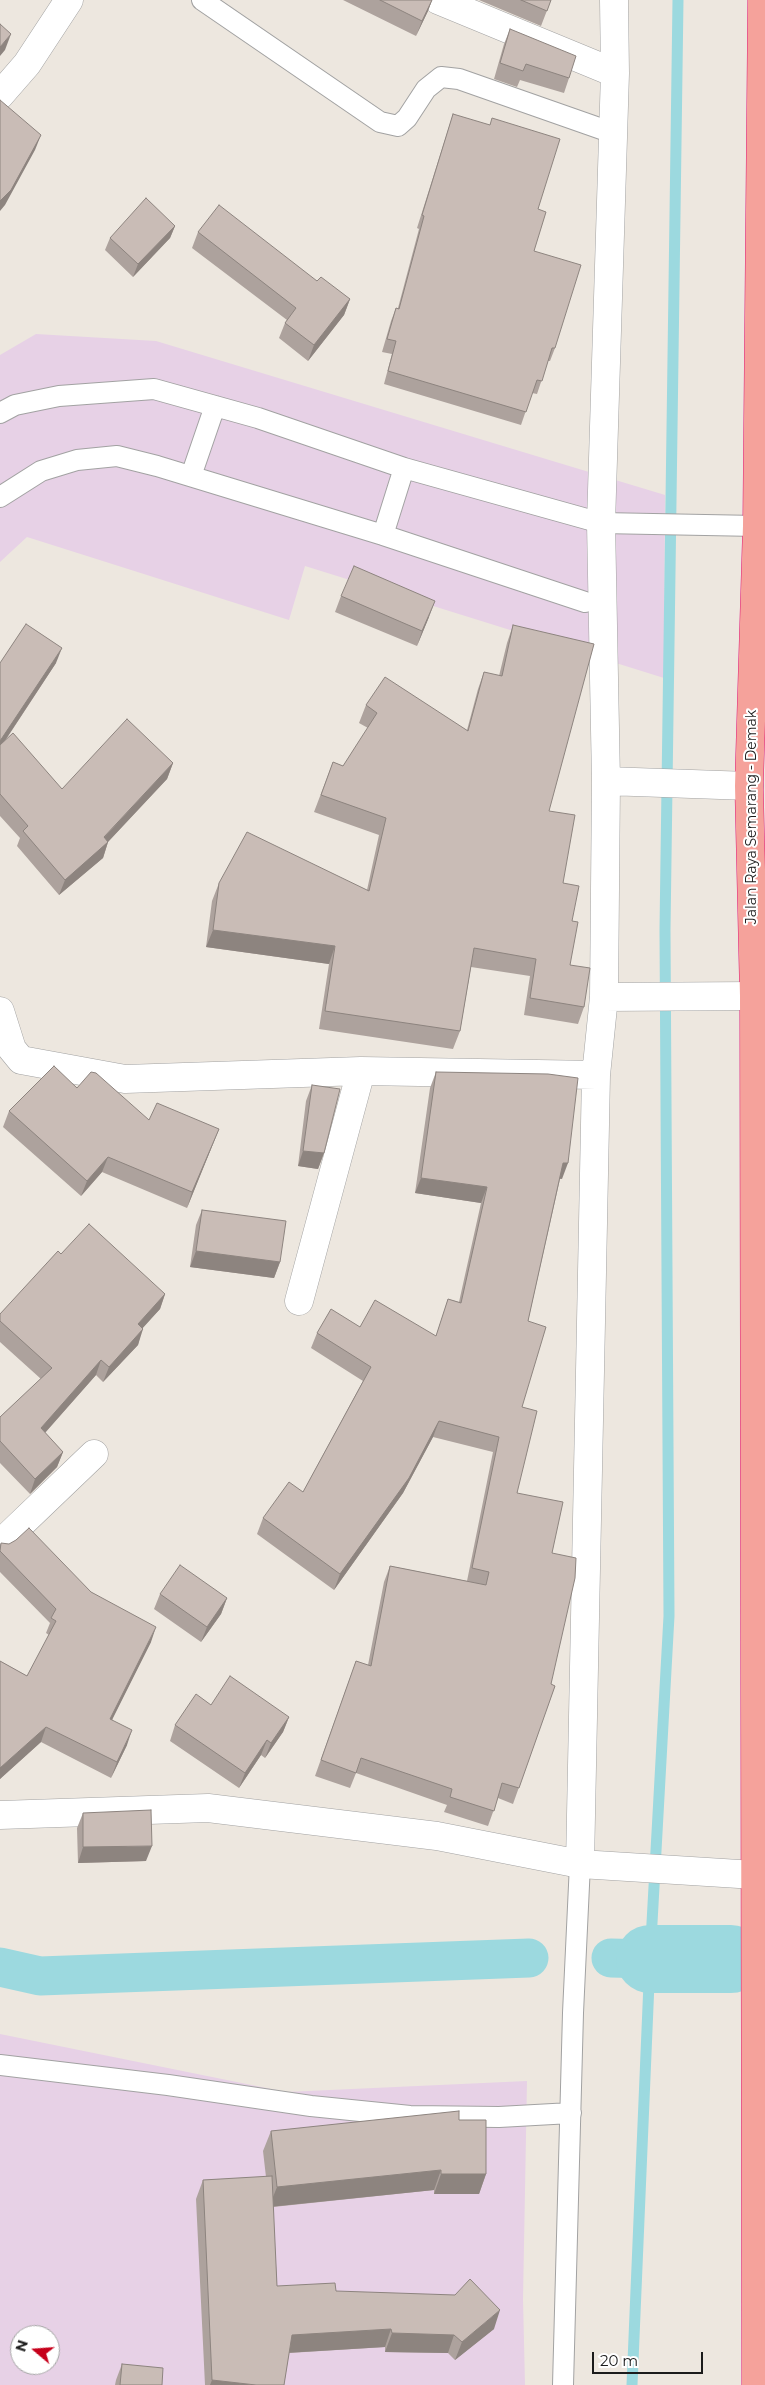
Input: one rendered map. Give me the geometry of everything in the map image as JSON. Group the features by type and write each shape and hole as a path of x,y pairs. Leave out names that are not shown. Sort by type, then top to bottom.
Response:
{"highway":[{"name":"Jalan Raya Semarang - Demak","path":"756,2385 754,996 738,786 751,526 762,0"}],"street":[{"path":"0,95 27,64 69,0"},
{"path":"438,0 615,73"},
{"path":"591,1865 596,1075 612,996 619,781 601,523 615,73 614,0"},
{"path":"619,781 738,786"},
{"path":"612,996 754,996"},
{"path":"0,1011 6,1055 21,1060 125,1079 361,1071 596,1075"},
{"path":"299,1301 361,1071"},
{"path":"0,1544 94,1454"},
{"path":"0,1814 208,1808 437,1836 591,1865 755,1875"}],"lane":[{"path":"202,0 380,122 398,126 407,118 426,89 441,77 459,79 613,132"},
{"path":"0,413 15,405 59,396 154,389 258,418 404,468 601,523 751,526"},
{"path":"191,476 215,406"},
{"path":"0,497 42,471 78,460 117,456 191,476 383,535 585,602"},
{"path":"383,535 404,468"},
{"path":"563,2385 571,2114 591,1865"},
{"path":"0,2065 168,2085 310,2106 410,2116 499,2117 571,2114"}],"shaded area":[{"path":"36,334 156,341 665,495 664,678 305,566 289,620 27,537 0,562 0,355"},
{"path":"0,2034 286,2092 527,2081 523,2299 525,2385 0,2385"}],"building":[{"path":"380,0 432,0 422,21"},
{"path":"521,0 551,0 547,11"},
{"path":"0,24 11,34 0,47"},
{"path":"510,29 576,56 569,78 526,64 523,71 500,63"},
{"path":"0,100 41,135 11,190 0,201"},
{"path":"453,114 490,125 492,118 560,139 538,209 546,212 534,251 581,265 555,348 552,348 542,381 537,380 526,412 388,371 396,341 387,339 396,308 399,309 424,216 422,215"},
{"path":"146,198 175,226 138,264 110,238"},
{"path":"219,205 317,281 321,277 350,299 314,345 285,323 296,308 198,232"},
{"path":"354,566 435,601 422,631 341,596"},
{"path":"26,624 62,648 0,741 0,663"},
{"path":"513,625 594,644 549,811 575,815 563,883 579,886 572,921 578,922 570,965 590,968 584,1007 530,998 536,959 474,948 460,1031 325,1011 335,946 213,930 219,883 247,832 369,891 386,818 321,795 333,762 343,766 377,713 366,705 385,677 468,731 484,672 502,676"},
{"path":"127,719 173,763 104,837 108,842 65,880 23,831 28,826 0,794 0,745 13,733 62,789"},
{"path":"54,1066 77,1088 91,1072 96,1073 149,1120 157,1103 219,1129 192,1192 108,1157 87,1181 9,1111"},
{"path":"436,1072 548,1074 578,1078 568,1163 563,1163 528,1321 546,1327 522,1407 537,1411 517,1493 563,1502 552,1553 576,1558 575,1578 551,1684 555,1686 519,1788 502,1783 494,1811 450,1797 452,1789 361,1758 356,1773 321,1760 356,1661 371,1666 390,1566 486,1585 489,1572 472,1568 499,1437 439,1421 409,1478 340,1574 263,1518 289,1482 303,1492 371,1367 317,1333 331,1309 360,1327 375,1300 436,1336 448,1299 461,1303 487,1187 421,1178"},
{"path":"312,1085 340,1089 324,1153 303,1151"},
{"path":"202,1210 286,1221 280,1262 196,1251"},
{"path":"89,1224 165,1294 138,1324 143,1329 109,1367 101,1360 41,1428 63,1452 35,1479 0,1441 0,1417 52,1368 0,1321 0,1314 58,1251 61,1254"},
{"path":"29,1528 91,1592 156,1627 110,1719 132,1730 117,1762 46,1727 0,1768 0,1661 27,1676 56,1621 51,1618 56,1609 0,1551 1,1543 9,1544"},
{"path":"180,1565 227,1598 207,1627 160,1594"},
{"path":"230,1676 289,1717 271,1743 267,1740 245,1773 175,1725 196,1694 211,1705"},
{"path":"151,1810 152,1846 83,1847 83,1813"},
{"path":"459,2111 459,2120 486,2120 486,2174 441,2174 441,2170 277,2187 271,2131"},
{"path":"272,2176 277,2286 335,2283 336,2291 455,2295 470,2279 500,2310 462,2342 454,2335 392,2333 391,2329 292,2335 284,2385 256,2385 212,2380 203,2180"},
{"path":"122,2364 163,2368 162,2385 120,2385"}],"waterway":[{"path":"632,2385 650,1959 669,1616 665,930 678,0"},
{"path":"0,1967 40,1976 529,1958"},
{"path":"611,1958 650,1959"},
{"path":"650,1959 731,1959"}]}
